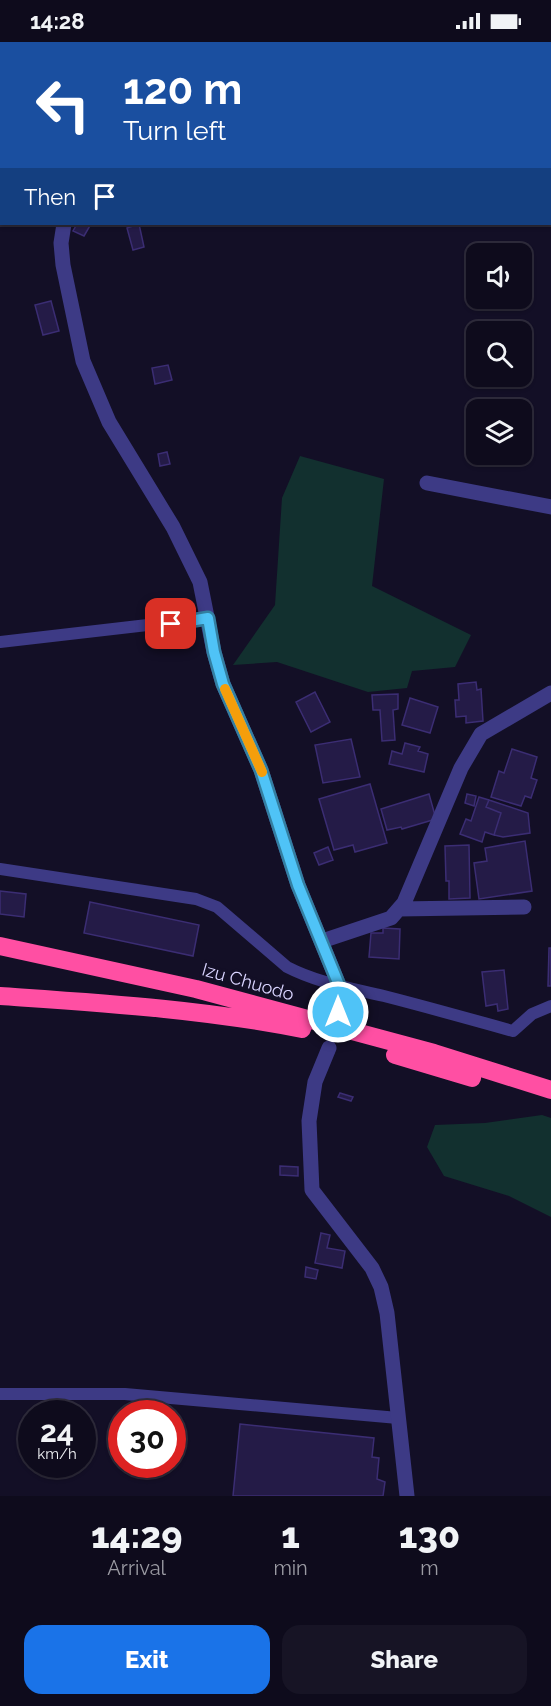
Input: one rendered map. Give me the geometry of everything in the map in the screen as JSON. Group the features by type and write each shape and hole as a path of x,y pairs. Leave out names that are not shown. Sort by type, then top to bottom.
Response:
{"highway":[{"name":"Izu Chuodo","path":"0,946 196,989 434,1053 551,1090"},
{"name":"Izu Chuodo","path":"0,996 149,1008 300,1029 551,1102"}],"street":[{"path":"64,225 61,243 63,264 83,361 109,422 173,526 200,582 223,684 261,770 298,885 340,987 338,1012"},
{"path":"427,483 551,507"},
{"path":"322,941 391,918 404,903 462,768 481,734 551,693"},
{"path":"399,909 524,907"},
{"path":"329,1048 315,1082 309,1121 312,1190 372,1268 381,1287 387,1313 407,1496"}],"lane":[{"path":"0,642 208,618"},
{"path":"0,869 196,899 216,907 287,967 340,987 392,998 513,1031 532,1014 551,1006"},
{"path":"0,1394 125,1394 398,1418"}],"green space":[{"path":"300,456 384,479 372,586 471,635 455,667 412,671 407,688 368,692 277,662 233,665 275,605 282,498"},
{"path":"542,1115 551,1118 551,1217 509,1196 444,1176 427,1147 435,1125 485,1123"}],"building":[{"path":"76,225 90,225 84,236 73,231"},
{"path":"139,225 144,247 133,250 127,228"},
{"path":"51,301 59,331 43,335 35,305"},
{"path":"168,365 172,380 155,384 152,368"},
{"path":"167,452 170,464 160,466 158,454"},
{"path":"476,682 477,690 481,689 483,721 466,723 466,716 456,717 455,700 459,700 458,684"},
{"path":"315,692 330,722 311,732 296,702"},
{"path":"398,694 398,709 393,710 395,740 382,741 380,710 373,710 372,695"},
{"path":"410,698 438,707 430,733 402,725"},
{"path":"351,739 360,777 323,783 315,745"},
{"path":"405,743 420,747 418,751 428,754 424,772 389,764 392,751 402,754"},
{"path":"512,749 537,757 531,778 537,780 531,798 525,796 521,806 491,797 499,771 504,773"},
{"path":"370,784 387,843 355,852 353,845 334,850 319,799"},
{"path":"429,794 436,819 402,829 401,827 387,830 381,809"},
{"path":"467,794 476,796 474,806 465,803"},
{"path":"479,797 489,800 486,807 501,813 494,835 485,832 482,842 460,834 466,819 471,821"},
{"path":"489,800 528,813 530,833 503,837 494,835 501,813 486,807"},
{"path":"525,841 532,891 479,899 474,863 487,861 485,848"},
{"path":"469,845 470,898 449,899 445,846"},
{"path":"328,847 333,860 319,865 314,853"},
{"path":"0,891 26,894 24,917 0,914"},
{"path":"90,902 199,925 193,956 84,933"},
{"path":"383,928 400,929 399,959 369,957 371,933 383,933"},
{"path":"549,948 551,948 551,986 548,986"},
{"path":"504,970 508,1009 498,1011 497,1004 486,1006 482,972"},
{"path":"340,1093 353,1097 351,1101 338,1097"},
{"path":"280,1166 298,1167 298,1176 280,1175"},
{"path":"321,1233 330,1235 327,1248 345,1251 342,1268 315,1263"},
{"path":"306,1267 318,1270 316,1279 305,1277"},
{"path":"240,1424 374,1438 372,1457 379,1458 377,1479 385,1482 383,1496 233,1496"}],"slow traffic":[{"path":"225,689 262,772"}],"route":[{"path":"171,624 208,618 223,684 261,770 298,885 341,990 338,1012"}]}
